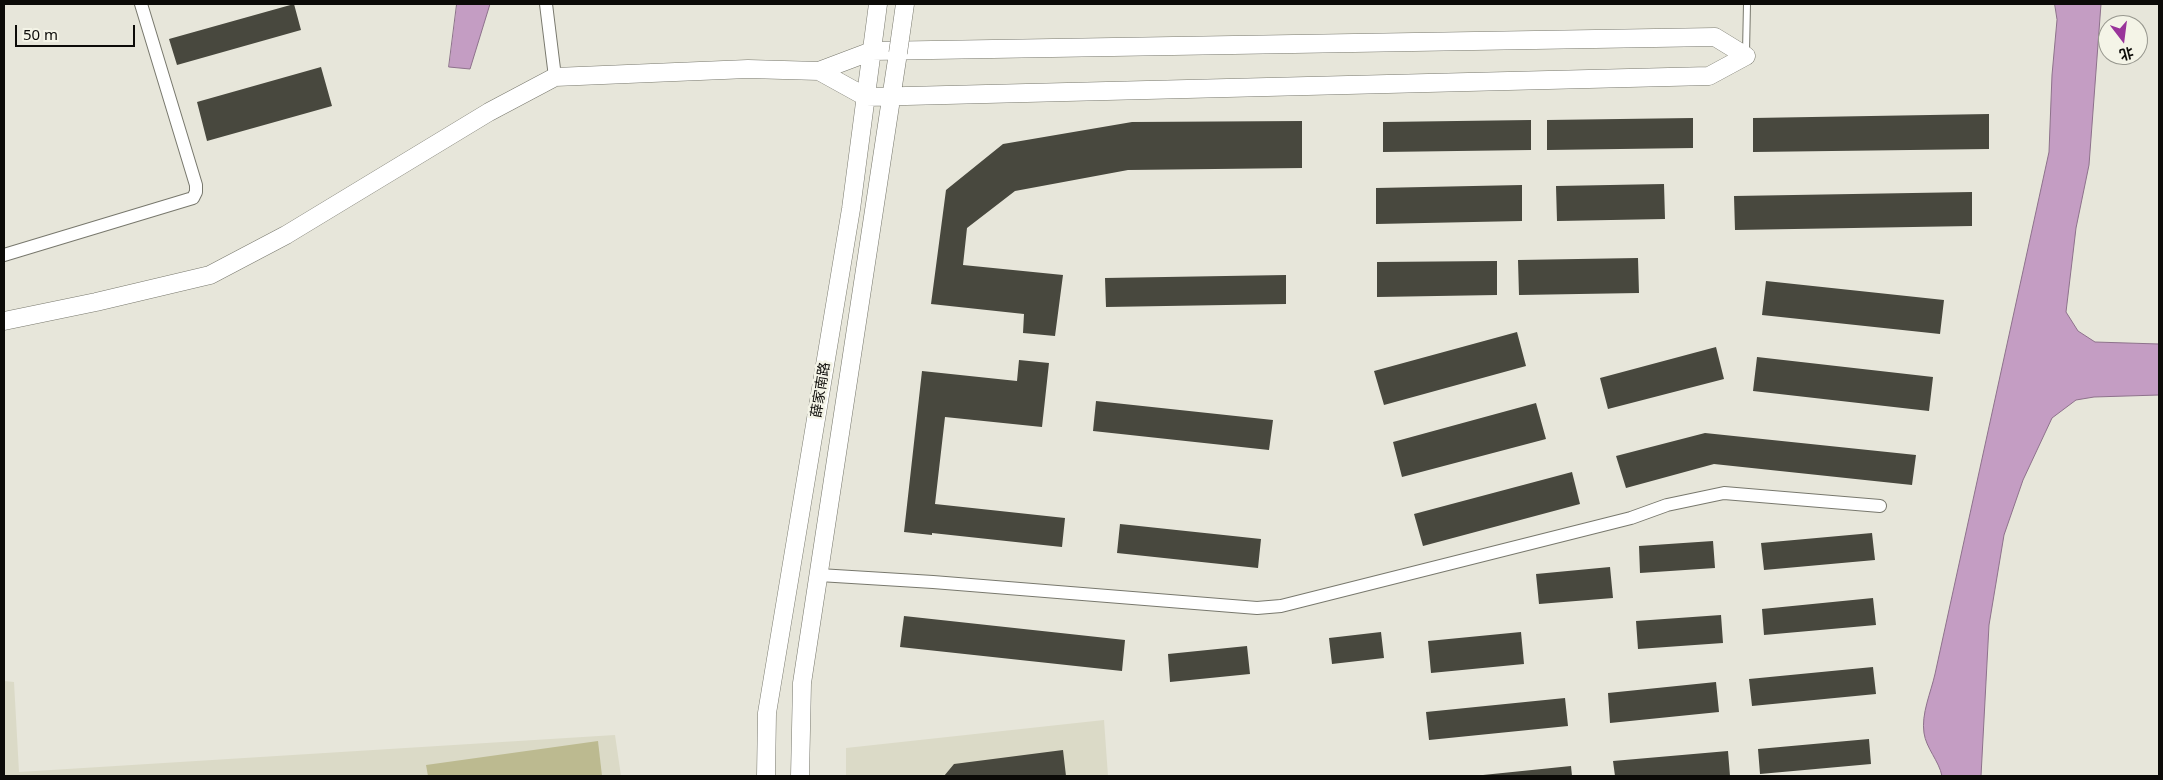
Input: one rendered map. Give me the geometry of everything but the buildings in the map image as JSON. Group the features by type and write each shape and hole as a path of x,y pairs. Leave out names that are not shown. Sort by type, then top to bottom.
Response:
{"street":[{"path":"4,255 193,198 196,192 196,185 140,4"},
{"path":"546,4 555,78"},
{"name":"薛家南路","path":"766,776 768,713 851,209 878,4"},
{"name":"薛家南路","path":"800,776 802,683 905,4"},
{"path":"4,321 96,302 210,275 286,235 489,112 555,78 748,69 819,71 872,51 1715,37 1746,56"},
{"path":"819,71 866,97 1709,76 1746,56"},
{"path":"819,575 934,582 1258,608 1281,606 1621,521 1667,505 1724,493 1880,506"}],"lane":[{"path":"1746,4 1746,56"}],"shaded area":[{"path":"457,4 490,4 470,69 449,67"},
{"path":"2055,4 2101,4 2100,15 2098,15 2098,44 2089,165 2076,228 2066,312 2078,331 2095,342 2159,344 2159,395 2094,397 2076,400 2052,418 2023,480 2004,535 1989,625 1981,776 1942,776 1925,739 1924,718 2049,152 2052,75 2057,20"},
{"path":"4,681 14,682 19,772 615,735 621,776 4,776"},
{"path":"1104,720 1108,776 846,776 846,748"},
{"path":"598,741 602,776 428,776 426,765"}]}
